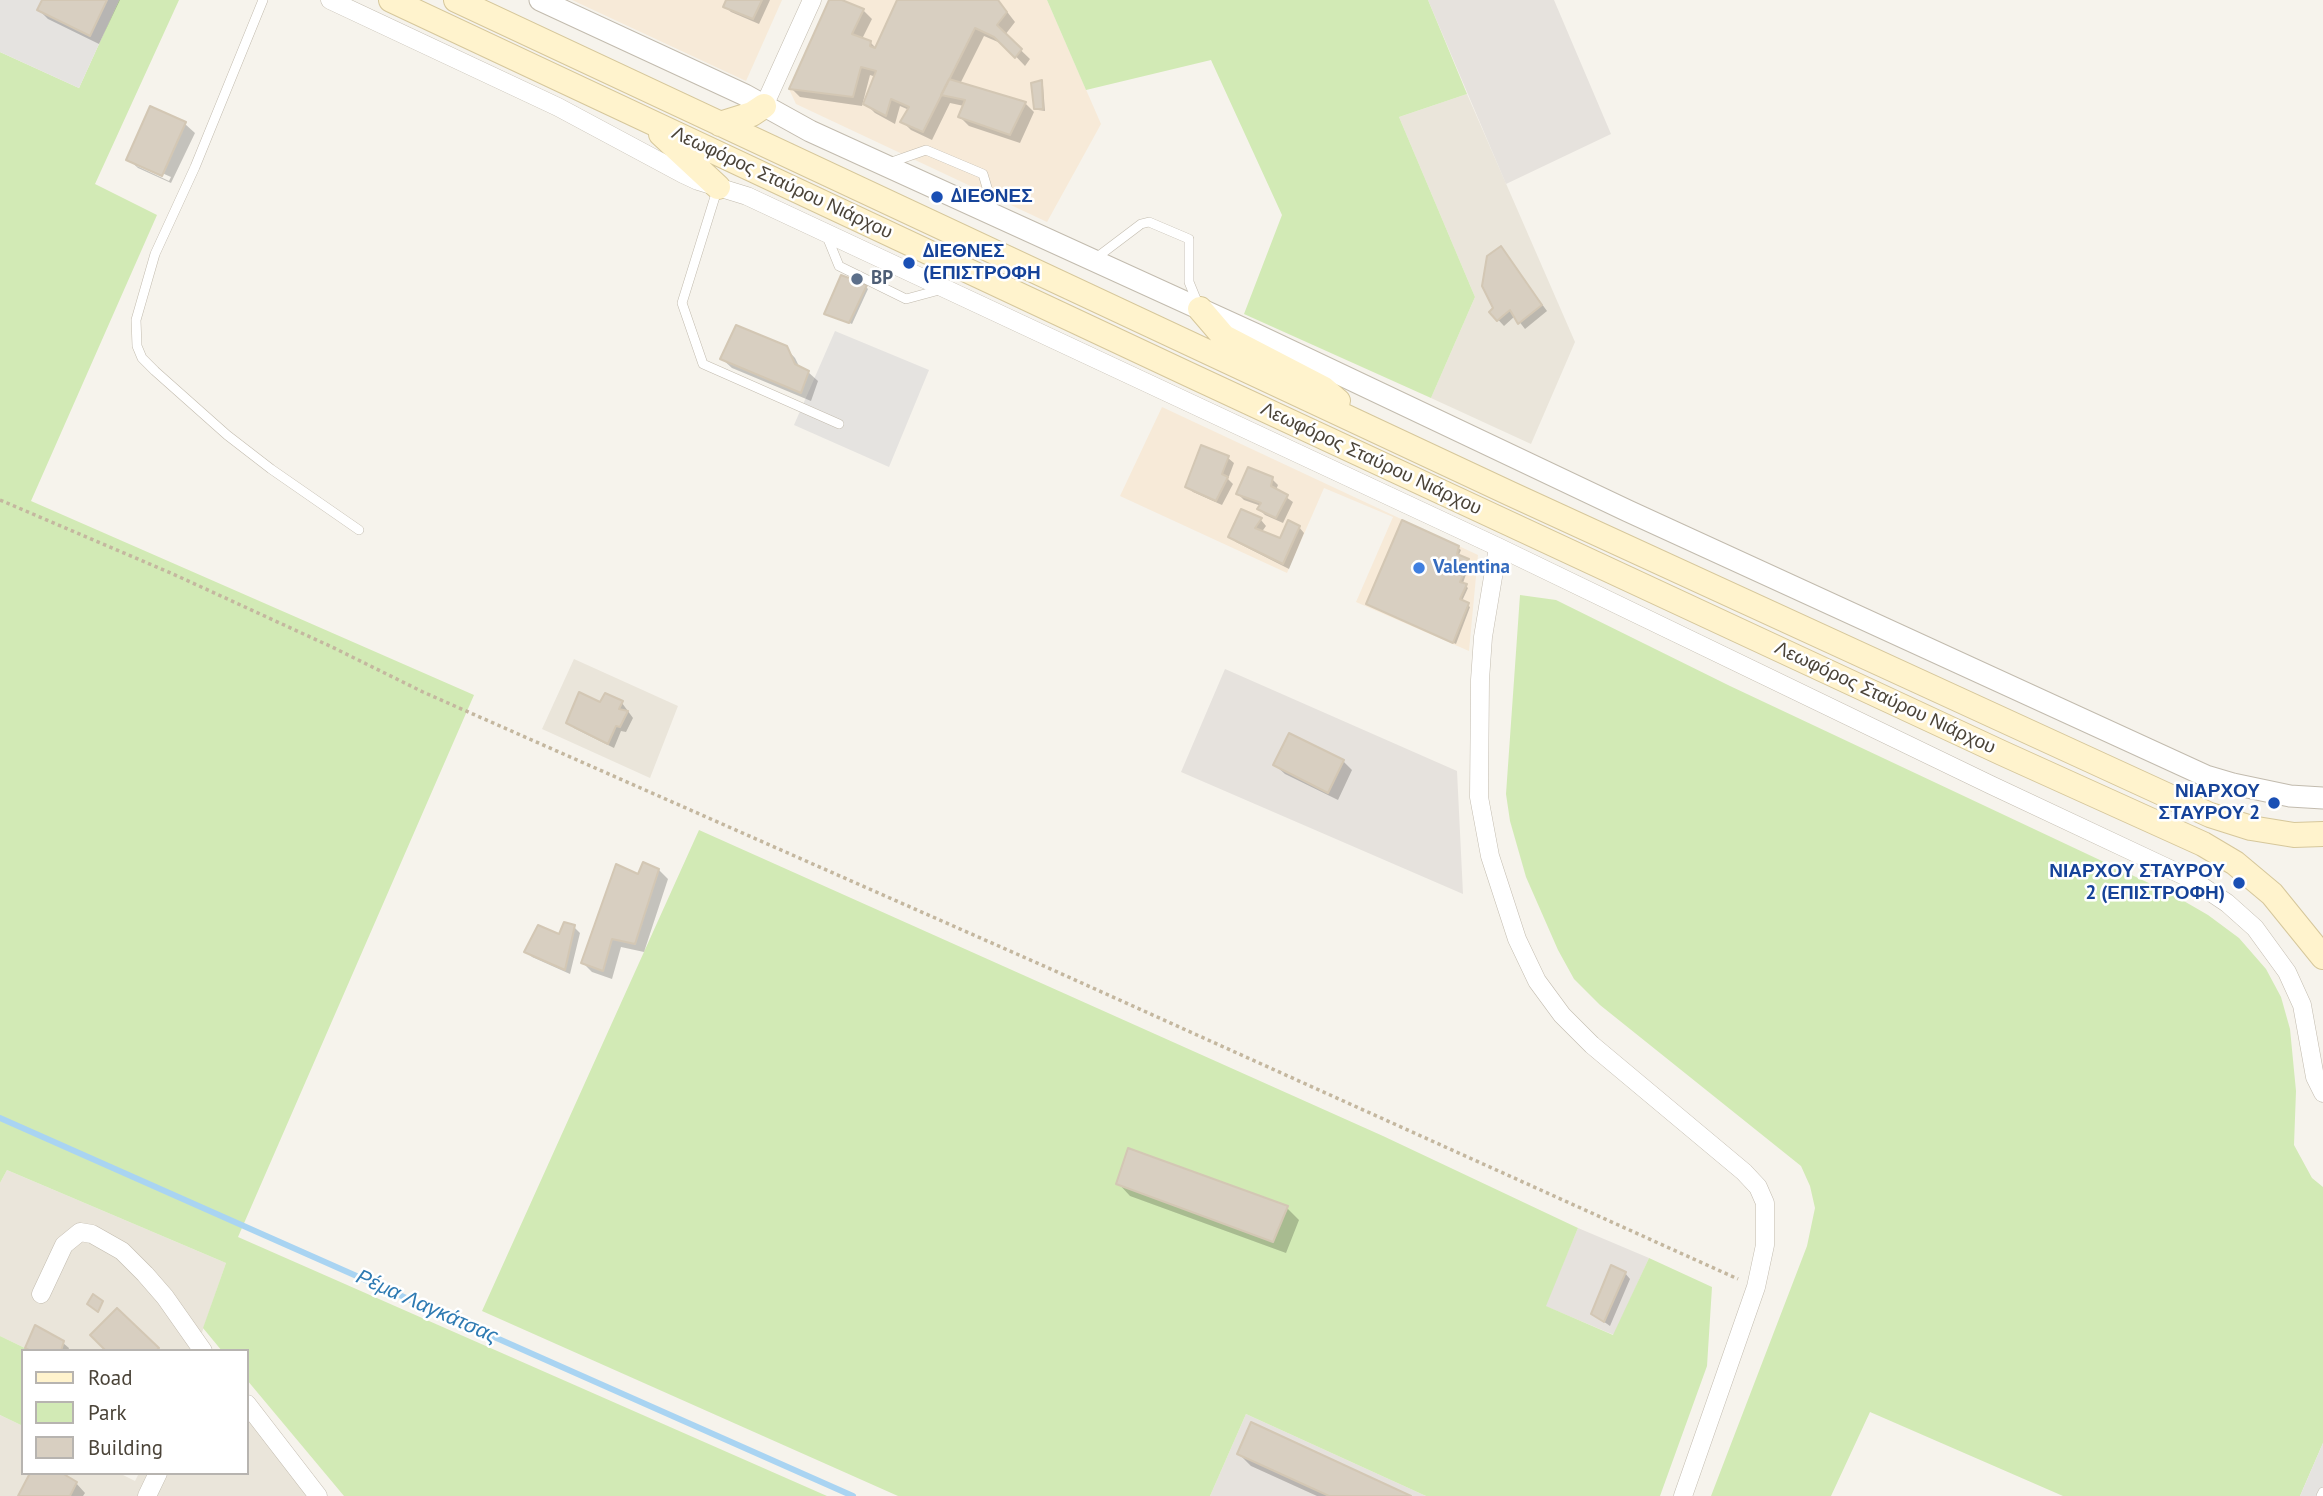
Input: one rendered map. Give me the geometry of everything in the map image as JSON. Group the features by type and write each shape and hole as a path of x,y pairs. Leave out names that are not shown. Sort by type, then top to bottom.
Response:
{"main road":[{"name":"Λεωφόρος Σταύρου Νιάρχου","path":"391,0 2203,844 2235,863 2272,894 2323,957"},
{"name":"Λεωφόρος Σταύρου Νιάρχου","path":"456,0 1364,426 2210,815 2278,833 2323,834"},
{"path":"720,124 752,114 764,106"},
{"path":"648,121 718,187"},
{"path":"1200,309 1224,337 1324,389 1364,426"}],"street":[{"path":"330,0 558,107 683,174 747,196 1498,547 1991,785 2157,861 2209,890 2255,928 2277,956 2302,1005 2315,1077 2323,1093"},
{"path":"540,0 745,95 810,131 2206,776 2290,796 2323,798"},
{"path":"764,106 811,0"},
{"path":"1498,547 1482,648 1479,797 1490,856 1517,939 1537,981 1574,1028 1713,1144 1758,1187 1765,1203 1766,1231 1755,1287 1683,1496"},
{"path":"41,1294 64,1245 80,1232 92,1234 122,1251 145,1274 165,1297 202,1349"},
{"path":"248,1405 318,1496"},
{"path":"147,1496 157,1475"}],"lane":[{"path":"263,0 195,167 155,254 136,320 137,346 142,358 155,371 227,435 289,483 359,530"},
{"path":"883,164 926,150 983,174 996,216"},
{"path":"718,187 682,303 704,364 839,424"},
{"path":"1091,260 1103,254 1141,224 1149,222 1189,239 1189,282 1200,309"},
{"path":"825,233 838,266 906,299 943,288"}],"path":[{"path":"0,500 173,574 423,692 1053,970 1755,1287"}],"shaded area":[{"path":"0,0 119,0 79,88 0,52"},
{"path":"572,0 782,0 746,81"},
{"path":"829,0 1047,0 1101,124 1047,222 796,104 789,89"},
{"path":"1428,0 1554,0 1611,134 1506,184"},
{"path":"1467,94 1575,342 1531,444 1431,398 1475,297 1399,117"},
{"path":"835,331 929,370 889,467 794,425"},
{"path":"1162,407 1478,555 1469,651 1356,602 1393,517 1324,488 1287,573 1120,496"},
{"path":"574,659 678,706 650,778 542,729"},
{"path":"1225,669 1457,771 1463,894 1181,772"},
{"path":"7,1170 226,1263 198,1344 202,1349 27,1349 0,1336 0,1183"},
{"path":"1578,1228 1649,1258 1614,1335 1545,1306"},
{"path":"248,1405 318,1496 0,1496 0,1415 21,1425 21,1475 123,1475 135,1481 138,1475 248,1475"},
{"path":"1246,1414 1426,1496 1210,1496"},
{"path":"2323,1443 2323,1496 2300,1496"}],"green space":[{"path":"119,0 179,0 95,184 157,215 31,501 474,695 238,1237 827,1496 344,1496 248,1381 248,1349 220,1349 203,1328 226,1263 7,1170 0,1183 0,52 79,88"},
{"path":"1047,0 1428,0 1467,94 1399,117 1475,297 1431,398 1244,314 1282,215 1211,60 1086,90"},
{"path":"1520,595 1556,600 1730,686 2170,893 2208,915 2239,938 2266,969 2281,997 2290,1029 2296,1091 2294,1145 2312,1178 2323,1187 2323,1443 2300,1496 2063,1496 1870,1412 1831,1496 1711,1496 1807,1246 1815,1208 1810,1186 1801,1166 1600,1005 1574,979 1558,950 1526,877 1510,821 1506,794"},
{"path":"699,830 1383,1136 1578,1228 1546,1306 1613,1335 1649,1258 1712,1287 1707,1366 1660,1496 1426,1496 1246,1414 1210,1496 898,1496 482,1311"},
{"path":"0,1336 27,1349 21,1349 21,1425 0,1415"}],"building":[{"path":"42,0 107,0 90,36 37,10"},
{"path":"726,0 762,0 753,19 723,7"},
{"path":"829,0 842,0 864,9 852,34 871,41 870,46 875,48 897,0 998,0 1007,12 997,25 1022,49 1015,58 994,37 975,28 923,132 900,122 909,107 891,99 886,116 863,104 876,71 861,67 853,97 789,89"},
{"path":"949,79 1026,102 1010,135 958,117 965,100 941,95"},
{"path":"1042,80 1043,109 1034,109 1031,83"},
{"path":"150,106 186,122 162,176 126,160"},
{"path":"1501,246 1542,305 1518,324 1510,310 1497,321 1489,312 1493,308 1482,286 1487,256"},
{"path":"841,275 867,285 849,323 824,314"},
{"path":"736,325 787,346 795,364 809,371 801,393 720,359"},
{"path":"1201,445 1229,456 1222,474 1228,477 1216,501 1185,487"},
{"path":"1248,467 1273,477 1271,486 1288,495 1276,518 1257,509 1261,503 1236,494"},
{"path":"1241,509 1262,518 1255,528 1280,538 1288,520 1300,526 1283,564 1228,537"},
{"path":"1402,520 1459,546 1457,554 1469,559 1460,582 1467,584 1460,599 1469,603 1453,643 1366,604"},
{"path":"579,692 600,702 605,693 623,701 619,709 628,711 620,727 616,726 608,744 566,723"},
{"path":"1289,733 1344,760 1328,793 1273,765"},
{"path":"643,862 659,869 635,944 612,939 603,971 581,963 616,864 638,874"},
{"path":"564,922 575,925 565,970 524,952 538,925 559,934"},
{"path":"1128,1148 1288,1206 1273,1242 1116,1184"},
{"path":"1611,1265 1626,1272 1604,1322 1591,1314"},
{"path":"93,1294 103,1301 98,1312 87,1304"},
{"path":"117,1308 159,1348 104,1349 90,1335"},
{"path":"35,1325 64,1341 62,1349 25,1348"},
{"path":"1251,1422 1411,1496 1329,1496 1237,1454"},
{"path":"29,1475 65,1475 77,1482 70,1496 18,1496"}],"waterway":[{"name":"Ρέμα Λαγκάτσας","path":"0,1118 853,1496"}],"place":[{"name":"ΔΙΕΘΝΕΣ","path":"937,197"},
{"name":"ΔΙΕΘΝΕΣ (ΕΠΙΣΤΡΟΦΗ","path":"909,263"},
{"name":"BP","path":"857,279"},
{"name":"Valentina","path":"1419,568"},
{"name":"ΝΙΑΡΧΟΥ ΣΤΑΥΡΟΥ 2","path":"2274,803"},
{"name":"ΝΙΑΡΧΟΥ ΣΤΑΥΡΟΥ 2 (ΕΠΙΣΤΡΟΦΗ)","path":"2239,883"}]}
